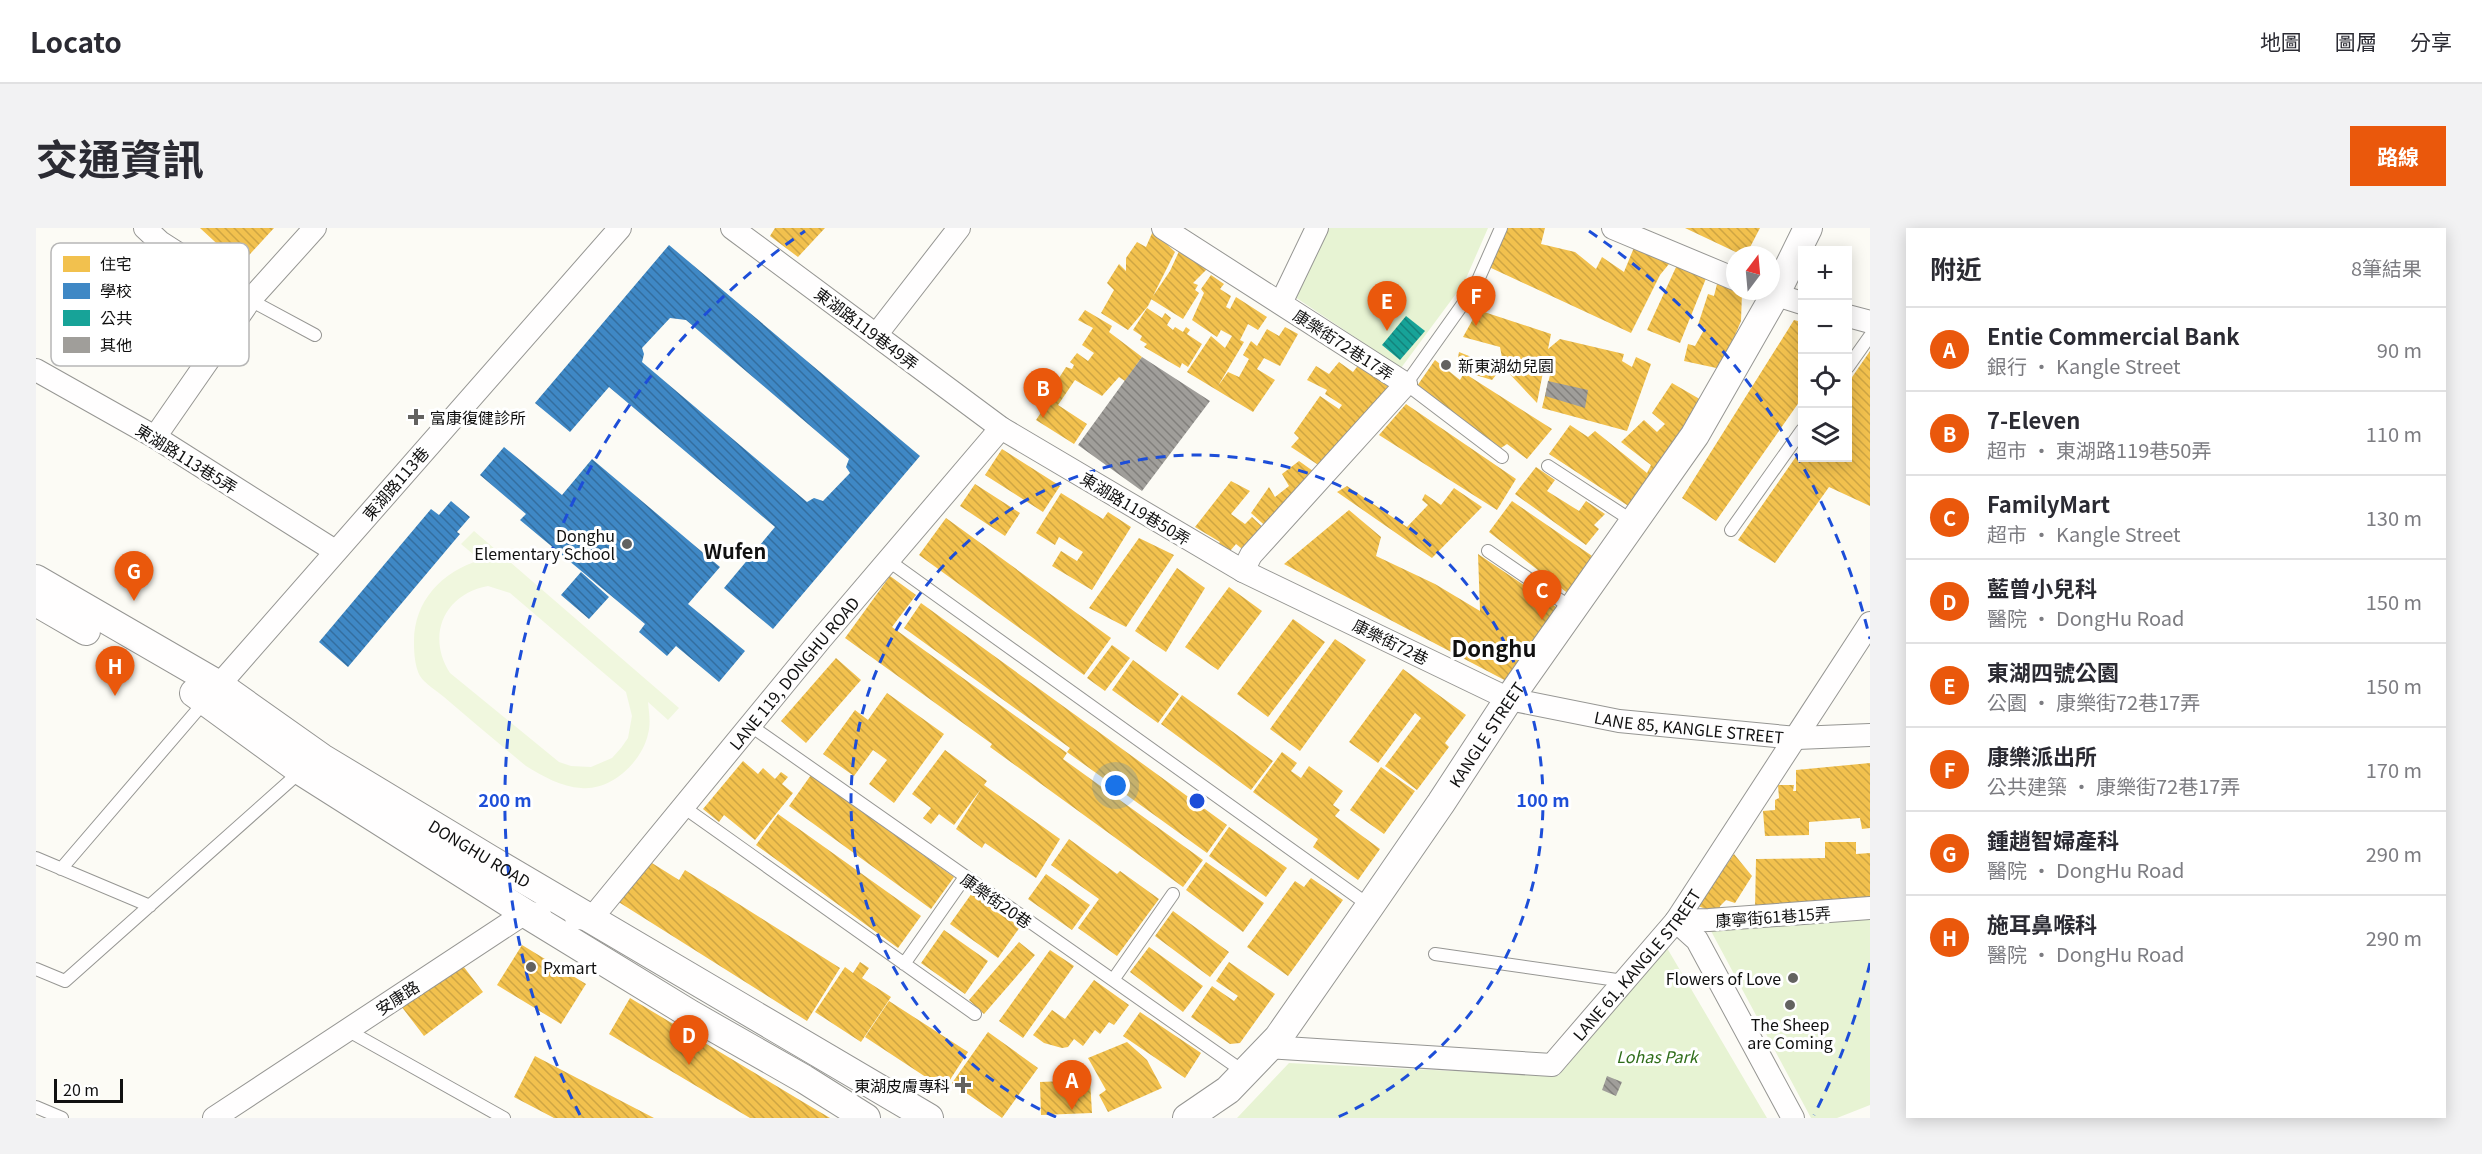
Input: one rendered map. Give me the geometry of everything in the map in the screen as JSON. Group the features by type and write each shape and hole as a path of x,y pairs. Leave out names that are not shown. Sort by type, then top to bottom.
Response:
{"street":[{"path":"145,228 162,243"},
{"path":"250,300 315,228"},
{"name":"東湖路113巷","path":"212,693 620,228"},
{"name":"東湖路119巷49弄","path":"732,228 1001,428"},
{"path":"876,335 959,228"},
{"name":"康樂街72巷17弄","path":"1163,228 1406,384 1251,555 1243,571"},
{"path":"1281,303 1317,228"},
{"path":"1613,228 1726,275"},
{"name":"KANGLE STREET","path":"1780,276 1808,228"},
{"path":"1780,296 1798,301"},
{"name":"KANGLE STREET","path":"1187,1118 1228,1090 1278,1038 1289,1018 1441,803 1509,699 1695,435 1766,300"},
{"path":"1852,317 1870,322"},
{"path":"155,437 204,366"},
{"name":"東湖路113巷5弄","path":"36,370 155,437 335,551"},
{"name":"LANE 119, DONGHU ROAD","path":"591,919 821,639 1001,428"},
{"name":"東湖路119巷50弄","path":"1001,428 1243,571 1273,584"},
{"name":"DONGHU ROAD","path":"36,579 212,693 928,1118"},
{"name":"康樂街72巷","path":"1273,584 1509,699"},
{"name":"DONGHU ROAD","path":"36,602 212,693 302,771 525,913 866,1118"},
{"name":"LANE 61, KANGLE STREET","path":"1268,1047 1552,1065 1676,921 1870,623"},
{"name":"LANE 85, KANGLE STREET","path":"1509,699 1619,721 1797,738 1870,735"},
{"name":"康寧街61巷15弄","path":"1676,921 1870,908"},
{"path":"525,913 591,919"},
{"name":"安康路","path":"214,1118 525,913"},
{"path":"1676,921 1697,940 1793,1118"}],"lane":[{"path":"1501,228 1475,287 1406,384 1502,457"},
{"path":"250,300 315,335"},
{"path":"1852,361 1870,336"},
{"path":"1731,530 1798,437"},
{"path":"1548,466 1635,523"},
{"path":"1488,551 1573,609"},
{"path":"889,561 1370,906"},
{"path":"61,869 212,693"},
{"name":"康樂街20巷","path":"751,726 1244,1072"},
{"path":"36,969 65,981 302,771"},
{"path":"682,806 975,1014"},
{"path":"36,858 150,906"},
{"path":"904,964 965,877"},
{"path":"1113,980 1173,894"},
{"path":"1435,954 1624,981"},
{"path":"347,1030 504,1118"},
{"path":"36,1107 62,1118"}],"green space":[{"path":"1323,228 1488,228 1464,283 1401,368 1292,295"},
{"path":"474,531 679,708 668,720 648,702 650,718 645,744 632,764 614,780 592,788 581,788 559,783 539,774 526,766 420,676 414,644 418,615 424,602 432,591 453,572 480,560 461,544","holes":["488,586 510,593 626,692 632,716 628,738 612,758 591,767 571,766 559,762 450,673 443,659 440,645 440,631 450,607 460,598"]},
{"path":"1870,919 1870,1105 1837,1118 1811,1118 1711,931"},
{"name":"Lohas Park","path":"1667,948 1767,1118 1237,1118 1289,1063 1558,1076"}],"building: 住宅":[{"path":"200,228 274,228 249,255 249,243 216,243"},
{"path":"775,228 825,228 798,257 770,236"},
{"path":"1502,228 1545,228 1541,244 1575,252 1596,269 1602,257 1624,272 1635,245 1673,259 1660,275 1631,333 1489,267"},
{"path":"1685,228 1760,228 1751,246 1726,247"},
{"path":"1153,231 1175,252 1148,306 1128,330 1101,313 1114,290 1107,283 1119,264 1126,271 1126,258 1137,242 1146,247"},
{"path":"1180,249 1208,268 1193,283 1198,285 1195,290 1199,293 1183,319 1151,299 1170,271"},
{"path":"1677,265 1707,276 1680,343 1647,330"},
{"path":"1211,275 1224,284 1220,289 1231,296 1226,307 1230,309 1236,297 1267,317 1258,330 1248,324 1240,340 1244,342 1218,386 1228,372 1239,377 1249,359 1243,355 1251,341 1257,346 1267,329 1279,336 1285,327 1298,334 1280,366 1264,358 1257,369 1275,380 1253,412 1187,372 1211,336 1225,348 1232,336 1221,330 1217,337 1192,320 1204,293 1201,289"},
{"path":"1717,284 1726,287 1726,300 1742,300 1741,321 1721,369 1684,361 1688,344 1695,346 1705,328 1698,325 1708,294 1714,296"},
{"path":"1147,308 1162,318 1165,313 1171,318 1167,325 1173,330 1175,327 1183,332 1186,327 1190,330 1187,334 1202,344 1188,367 1182,363 1180,368 1144,347 1147,344 1140,340 1142,336 1133,330"},
{"path":"1085,310 1112,326 1109,332 1142,357 1125,381 1119,377 1102,396 1075,380 1058,405 1087,424 1074,444 1036,420 1050,399 1053,402 1060,391 1054,386 1066,367 1072,369 1074,365 1070,362 1077,353 1088,361 1094,353 1082,345 1093,328 1078,320"},
{"path":"1478,310 1551,334 1548,349 1560,339 1624,354 1622,361 1632,367 1636,357 1651,364 1627,431 1542,408 1550,375 1544,367 1537,403 1504,368 1500,347 1463,337"},
{"path":"1794,320 1798,321 1798,404 1716,521 1682,498"},
{"path":"1870,351 1870,506 1829,487 1775,563 1738,540 1798,454 1798,462 1852,462 1852,377"},
{"path":"1459,352 1501,369 1492,380 1456,369"},
{"path":"1435,360 1460,380 1464,373 1552,429 1527,459 1507,444 1501,448 1417,386"},
{"path":"1339,362 1353,372 1360,363 1392,387 1323,468 1291,447 1299,438 1294,433 1320,396 1339,409 1342,405 1325,394 1327,390 1307,380 1316,366 1329,374"},
{"path":"1672,383 1703,401 1630,507 1549,454 1570,425 1588,437 1595,431 1647,473 1651,465 1621,442 1644,420 1657,432 1665,424 1652,413"},
{"path":"1406,404 1516,479 1497,510 1379,435"},
{"path":"1002,449 1060,486 1043,512 985,475"},
{"path":"1299,461 1320,476 1271,531 1251,513 1269,487 1275,497 1289,486 1282,474"},
{"path":"1536,467 1555,480 1547,491 1579,511 1586,501 1605,514 1594,525 1599,529 1586,545 1515,494"},
{"path":"1231,481 1250,491 1231,514 1245,524 1252,517 1269,533 1246,552 1236,544 1225,557 1214,549 1220,542 1195,527"},
{"path":"975,484 1020,513 1005,536 960,506"},
{"path":"1347,486 1407,527 1428,505 1422,500 1425,494 1441,505 1454,488 1482,507 1432,558 1337,492"},
{"path":"1061,493 1103,519 1108,512 1131,527 1092,590 1052,566 1061,551 1077,561 1083,552 1059,537 1055,545 1036,533"},
{"path":"1512,501 1598,560 1570,595 1489,532"},
{"path":"1349,510 1381,537 1376,556 1435,584 1480,611 1478,554 1562,611 1512,684 1284,564"},
{"path":"946,518 1111,638 1084,675 919,555"},
{"path":"1139,538 1174,555 1126,627 1089,608"},
{"path":"1177,568 1205,588 1166,652 1135,631"},
{"path":"890,576 916,595 892,627 1067,753 1063,759 1203,860 1183,887 990,747 992,744 845,638"},
{"path":"1229,587 1262,611 1218,670 1185,647"},
{"path":"921,603 1227,825 1207,853 1067,752 1070,748 904,628"},
{"path":"1293,619 1325,642 1268,717 1237,694"},
{"path":"1335,639 1366,660 1300,751 1270,729"},
{"path":"1112,645 1130,658 1105,691 1087,678"},
{"path":"836,658 861,680 806,743 781,721"},
{"path":"1133,660 1179,694 1158,723 1112,690"},
{"path":"1403,669 1466,715 1445,743 1449,747 1417,790 1385,766 1421,718 1415,713 1378,763 1349,742"},
{"path":"887,693 944,734 894,803 869,784 887,760 873,750 854,776 823,754 855,710 868,720"},
{"path":"1182,695 1273,761 1251,790 1161,724"},
{"path":"945,750 987,781 984,785 1060,839 1036,878 985,843 982,848 956,829 981,789 954,825 939,814 931,824 923,818 931,808 912,794"},
{"path":"1282,752 1297,763 1291,771 1301,778 1309,766 1343,791 1333,805 1340,810 1335,816 1380,849 1358,880 1313,847 1318,839 1253,792"},
{"path":"743,761 758,774 763,768 775,779 781,772 788,777 782,784 793,793 755,840 724,815 719,822 703,809"},
{"path":"1870,763 1870,828 1862,829 1860,818 1809,822 1809,835 1765,836 1763,811 1775,810 1775,800 1779,798 1778,785 1794,785 1793,791 1796,791 1796,770"},
{"path":"1381,767 1415,791 1384,834 1350,810"},
{"path":"811,775 954,877 931,909 789,806"},
{"path":"778,814 921,916 898,948 756,845"},
{"path":"1229,827 1287,868 1266,897 1209,856"},
{"path":"1069,839 1117,874 1120,871 1159,899 1117,956 1078,928 1099,899 1051,865"},
{"path":"1825,842 1856,842 1856,854 1870,853 1870,899 1755,908 1756,859 1825,858"},
{"path":"1734,854 1752,876 1735,903 1726,900 1720,906 1719,914 1698,906"},
{"path":"644,858 679,880 685,870 840,968 807,1021 617,901"},
{"path":"1206,862 1264,903 1243,932 1186,890"},
{"path":"1046,874 1090,905 1072,930 1028,899"},
{"path":"1311,878 1343,900 1288,976 1247,947 1295,881 1304,887"},
{"path":"972,893 1020,927 998,958 950,924"},
{"path":"1173,911 1229,952 1210,977 1155,936"},
{"path":"944,930 988,961 965,994 921,963"},
{"path":"1019,942 1035,955 984,1014 969,1000"},
{"path":"522,945 586,984 561,1024 497,985"},
{"path":"1149,947 1203,986 1183,1012 1130,972"},
{"path":"1050,950 1074,966 1023,1038 999,1021"},
{"path":"457,958 483,992 424,1036 398,1002"},
{"path":"860,962 869,968 862,978 891,997 861,1042 815,1012 845,967 853,973"},
{"path":"1229,962 1275,994 1240,1043 1230,1044 1191,1017 1212,986 1234,1001 1238,996 1216,981"},
{"path":"1094,980 1129,1005 1114,1025 1109,1022 1100,1034 1095,1030 1083,1046 1074,1039 1068,1047 1062,1048 1044,1043 1033,1035 1052,1010 1065,1019"},
{"path":"630,998 830,1118 750,1118 609,1034"},
{"path":"889,1001 968,1052 944,1089 865,1037"},
{"path":"1140,1012 1201,1053 1185,1078 1123,1036"},
{"path":"988,1032 1038,1068 1002,1118 952,1083"},
{"path":"1127,1042 1147,1060 1162,1088 1108,1112 1099,1095 1106,1090 1088,1058"},
{"path":"535,1056 654,1118 554,1118 514,1097"},
{"path":"1090,1080 1092,1113 1041,1115 1040,1082"}],"building: 學校":[{"path":"669,245 920,456 773,629 724,588 775,527 609,387 570,432 535,403","holes":["670,318 686,320 849,459 846,467 850,473 823,501 814,498 807,502 642,362 644,354 642,348"]},
{"path":"504,447 562,495 592,459 720,567 688,604 745,651 719,682 676,646 667,656 639,632 645,624 520,520 526,514 480,475"},
{"path":"451,501 470,517 457,532 460,534 348,667 319,642 431,509 439,515"},
{"path":"581,572 609,597 589,619 561,595"}],"building: 公共":[{"path":"1406,316 1425,331 1400,360 1382,345"}],"building: 其他":[{"path":"1142,357 1210,401 1142,491 1078,445"},
{"path":"1548,381 1588,390 1585,408 1545,396"},
{"path":"1607,1076 1622,1082 1616,1096 1602,1090"}],"place":[{"name":"康樂派出所","path":"1476,326"},
{"name":"東湖四號公園","path":"1387,331"},
{"name":"新東湖幼兒園","path":"1446,365"},
{"name":"富康復健診所","path":"416,417"},
{"name":"7-Eleven","path":"1043,418"},
{"name":"Donghu Elementary School","path":"627,544"},
{"name":"鍾趙智婦產科","path":"134,601"},
{"name":"FamilyMart","path":"1542,620"},
{"name":"施耳鼻喉科","path":"115,696"},
{"name":"Pxmart","path":"531,967"},
{"name":"Flowers of Love","path":"1793,978"},
{"name":"The Sheep are Coming","path":"1790,1005"},
{"name":"藍曾小兒科","path":"689,1065"},
{"name":"東湖皮膚專科","path":"963,1085"},
{"name":"Entie Commercial Bank","path":"1072,1110"}],"district":[{"name":"Wufen","path":"735,550"},
{"name":"Donghu","path":"1494,647"}]}
